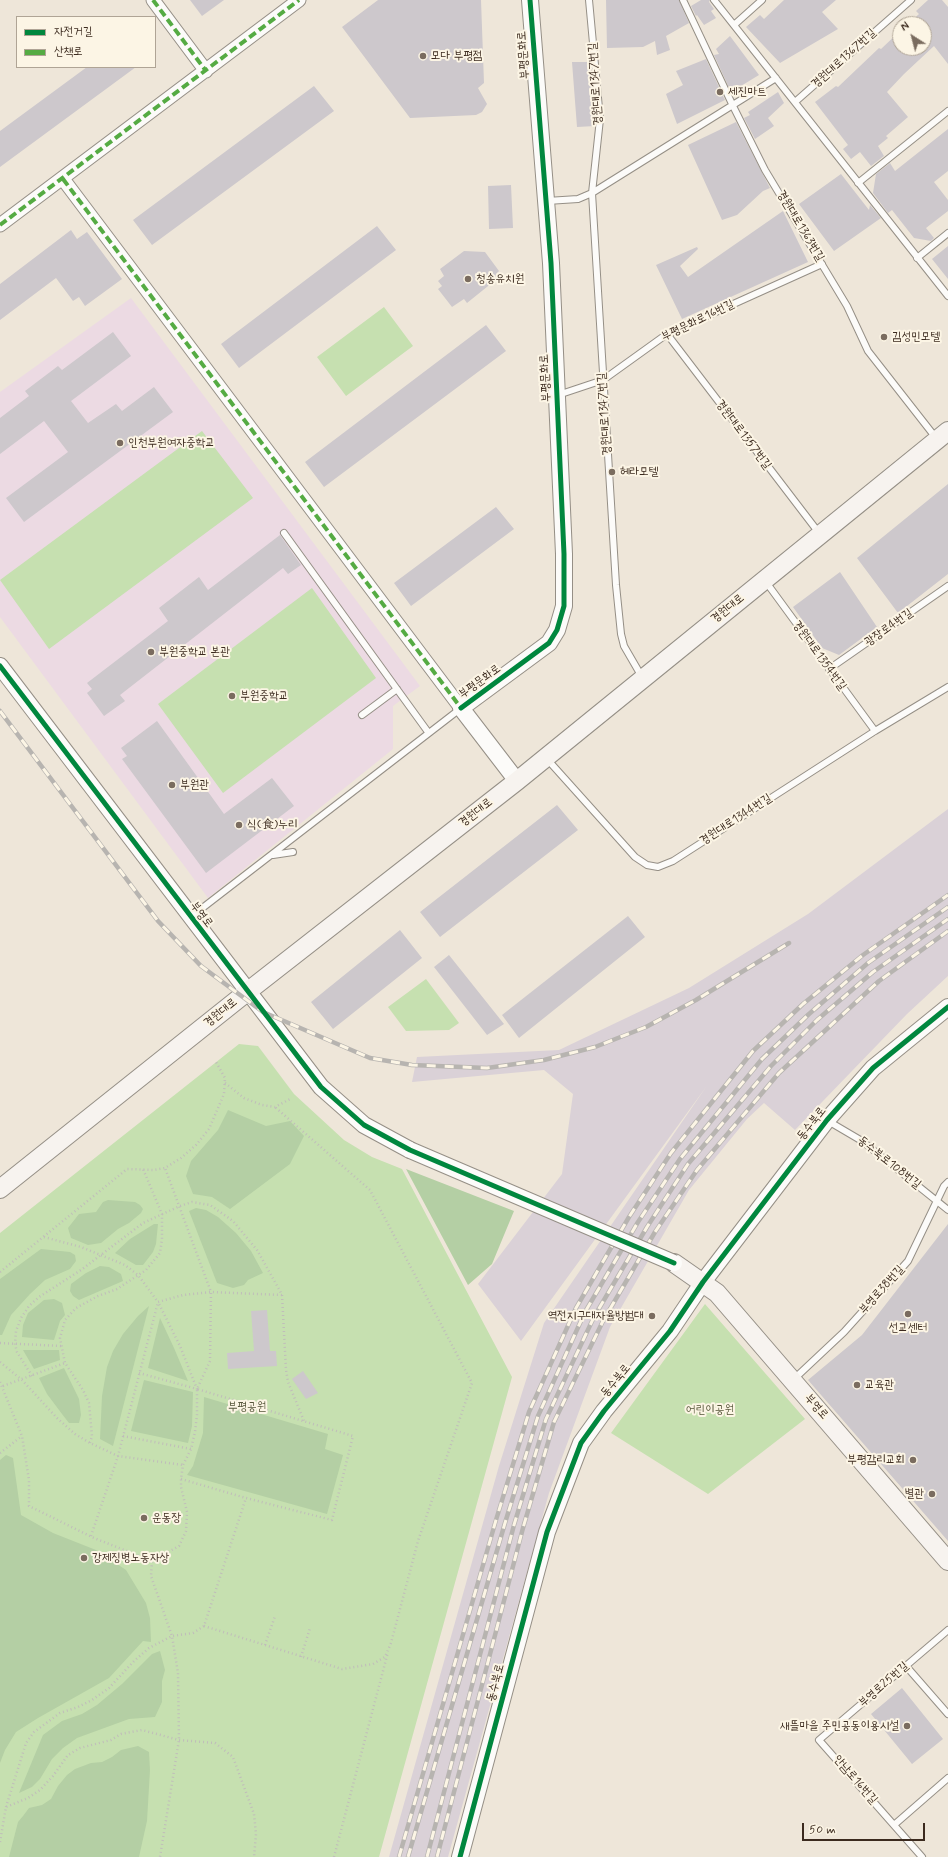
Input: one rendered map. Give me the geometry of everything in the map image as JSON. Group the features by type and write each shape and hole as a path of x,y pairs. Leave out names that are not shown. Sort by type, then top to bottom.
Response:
{"main road":[{"name":"경원대로","path":"0,1189 247,992 546,758 943,435"},
{"name":"부영로","path":"674,1263 717,1293 948,1561"}],"street":[{"path":"153,0 206,71"},
{"path":"0,225 299,0"},
{"name":"부평문화로","path":"517,781 461,708 542,648 554,636 564,606 565,584 551,263 530,0"},
{"path":"63,179 461,708"},
{"name":"부영로","path":"0,666 321,1088 364,1125 410,1150 674,1263"},
{"name":"동수북로","path":"460,1857 547,1532 581,1444 604,1411 670,1331 703,1282 826,1120 873,1068 948,1008"}],"lane":[{"name":"경원대로1347번길","path":"589,0 600,119 592,193 616,585 620,634 624,646 643,678"},
{"name":"경원대로1363번길","path":"683,0 733,106 766,170 848,306 868,351 943,435"},
{"path":"714,0 948,296"},
{"path":"734,25 762,0"},
{"name":"경원대로1367번길","path":"796,102 911,0"},
{"path":"546,202 578,199 592,193 776,78"},
{"path":"858,182 948,111"},
{"path":"917,258 948,233"},
{"name":"부평문화로16번길","path":"557,396 603,380 667,334 822,264"},
{"name":"경원대로1357번길","path":"667,334 820,535"},
{"path":"284,534 428,732"},
{"name":"경원대로1354번길","path":"764,580 875,731"},
{"name":"광장로4번길","path":"829,670 948,586"},
{"name":"경원대로1344번길","path":"546,758 635,858 647,865 658,867 673,861 875,731 948,687"},
{"path":"362,715 397,689"},
{"path":"191,917 428,732 461,708"},
{"path":"271,855 293,852"},
{"name":"동수북로108번길","path":"826,1120 862,1141 948,1210"},
{"name":"부영로38번길","path":"793,1380 844,1332 908,1261 937,1201 948,1182"},
{"name":"부영로25번길","path":"819,1740 948,1630"},
{"path":"906,1666 948,1714"},
{"name":"안남로16번길","path":"819,1740 922,1857"},
{"path":"894,1825 948,1778"}],"path":[{"path":"0,1272 127,1169 154,1170 165,1168 181,1158 196,1145 209,1129 224,1094 225,1078 216,1062"},
{"path":"224,1083 244,1098 262,1105 275,1107 370,1190 472,1383 418,1541 334,1857"},
{"path":"275,1107 292,1098"},
{"path":"165,1168 211,1292 210,1361 197,1389"},
{"path":"90,1443 92,1436 89,1403 83,1390 72,1376 65,1363 60,1338 65,1320 76,1308 98,1296 117,1289 146,1270 160,1253 162,1239 162,1214 143,1170"},
{"path":"32,1376 16,1352 15,1344 16,1331 21,1318 29,1306 39,1297 81,1270 143,1223 192,1202 210,1205 233,1221 257,1250 282,1295 288,1382 304,1421"},
{"path":"44,1237 100,1255 125,1265 138,1275 158,1302 180,1346 197,1389 197,1415 191,1448 183,1465 181,1479 181,1487 187,1512 186,1531 179,1546 152,1561"},
{"path":"158,1302 183,1295 211,1292 282,1295"},
{"path":"90,1536 118,1456 158,1302"},
{"path":"0,1343 61,1346"},
{"path":"0,1362 22,1380 57,1418 75,1434 90,1443 118,1456 183,1465"},
{"path":"3,1386 65,1363"},
{"path":"140,1373 353,1436 332,1520 246,1498 181,1479"},
{"path":"0,1382 3,1386 22,1436 29,1480 29,1506 90,1536 152,1561"},
{"path":"0,1453 22,1436"},
{"path":"123,1436 191,1448"},
{"path":"0,1842 6,1807 26,1744 34,1732 60,1714 78,1708 92,1700 108,1688 149,1648 172,1636 194,1633 204,1626 246,1498"},
{"path":"152,1561 151,1576 172,1636 178,1673 179,1740 160,1857"},
{"path":"265,1645 276,1616"},
{"path":"204,1626 342,1669 373,1664 385,1657 391,1643"},
{"path":"301,1657 310,1628"},
{"path":"6,1807 28,1798 40,1790 53,1776 68,1755 80,1748 111,1740 121,1734 142,1730 179,1740 215,1743 233,1757 254,1814 256,1834 254,1857"}],"shaded area":[{"path":"131,298 420,686 393,706 393,749 208,898 0,617 0,392"},
{"path":"948,809 948,976 907,1014 795,1130 764,1103 747,1119 689,1190 610,1327 549,1493 448,1857 389,1857 499,1466 544,1323 706,1087 521,1341 478,1284 562,1174 573,1094 544,1070 412,1082 417,1057 559,1050 689,988 808,914"}],"green space":[{"path":"384,307 413,346 346,396 317,357"},
{"path":"202,431 253,498 49,649 0,580"},
{"path":"312,588 376,678 223,793 158,704"},
{"path":"426,979 459,1023 449,1030 406,1031 388,1007"},
{"name":"부평공원","path":"239,1044 258,1046 294,1094 344,1140 372,1157 402,1169 512,1377 379,1857 0,1857 0,1233"},
{"path":"228,1110 266,1126 290,1121 304,1136 290,1164 230,1209 212,1197 193,1194 186,1176 191,1161 218,1130"},
{"path":"406,1169 514,1211 492,1264 468,1285"},
{"path":"108,1200 135,1202 143,1209 141,1213 129,1223 118,1229 101,1243 88,1245 71,1238 68,1228 79,1214 96,1212 103,1202"},
{"path":"196,1208 206,1210 218,1217 236,1233 251,1251 263,1273 248,1280 244,1285 233,1288 217,1283 189,1211"},
{"path":"154,1224 158,1224 156,1244 153,1252 143,1265 136,1265 115,1253 130,1239"},
{"path":"41,1249 70,1252 75,1255 76,1261 70,1269 45,1280 30,1294 11,1315 2,1335 0,1335 0,1279"},
{"path":"100,1266 109,1267 121,1274 123,1281 79,1300 73,1296 70,1291 71,1284 86,1273"},
{"path":"54,1299 62,1303 65,1315 60,1321 54,1340 22,1337 23,1325 28,1313 44,1300"},
{"name":"어린이공원","path":"705,1304 805,1419 708,1494 611,1433"},
{"path":"149,1306 113,1446 100,1439 102,1396 107,1367 113,1351 123,1334 138,1316"},
{"path":"160,1318 174,1348 188,1381 148,1368"},
{"path":"23,1350 59,1350 60,1360 34,1369"},
{"path":"64,1368 79,1399 81,1415 79,1423 69,1423 47,1394 39,1378"},
{"path":"144,1380 193,1392 192,1426 188,1443 131,1431"},
{"path":"204,1397 328,1434 325,1449 343,1455 327,1514 187,1475 193,1466 203,1433"},
{"path":"6,1455 13,1458 21,1515 53,1533 96,1550 126,1570 146,1603 150,1618 151,1642 143,1641 109,1678 16,1732 5,1750 0,1763 0,1460"},
{"path":"160,1651 165,1670 162,1681 162,1702 155,1717 129,1719 77,1738 63,1748 52,1759 40,1779 32,1787 19,1793 43,1735 62,1721 82,1714 97,1705 122,1684 152,1654"},
{"path":"138,1746 149,1752 150,1770 147,1821 139,1857 9,1857 18,1822 29,1808 42,1805 51,1799 58,1786 67,1775 75,1769 91,1763 102,1762 121,1750"}],"building":[{"path":"190,0 224,0 202,16"},
{"name":"모다 부평점","path":"378,0 481,0 484,83 478,88 487,104 482,112 476,115 410,118 342,27"},
{"path":"606,0 679,0 689,23 666,36 670,50 657,55 655,41 643,47 607,48"},
{"path":"701,0 710,0 709,2 714,9 711,11 716,18 704,25 697,15 696,16 691,6"},
{"path":"784,0 836,0 822,12 838,29 780,63 746,27 760,15 764,19"},
{"path":"928,0 942,0 948,7 948,64 934,46 932,48 932,16 917,16 919,14 916,11"},
{"path":"730,36 759,75 731,92 714,55 719,54 716,49"},
{"path":"892,39 892,56 923,56 887,92 908,117 886,136 888,138 878,146 884,156 871,166 860,152 851,159 843,149 848,145 815,102 836,86 838,87 879,48 881,49"},
{"path":"706,59 725,100 677,124 666,94 683,85 676,71"},
{"path":"572,62 590,62 595,126 577,127"},
{"path":"86,68 135,68 0,167 0,131"},
{"path":"314,86 334,111 152,245 133,220"},
{"path":"778,92 784,103 768,118 774,126 755,139 744,118 750,115 748,112"},
{"path":"736,122 770,188 763,191 737,215 722,220 688,145"},
{"path":"948,129 948,171 934,182 948,200 948,211 926,228 934,238 931,241 914,238 892,210 888,213 873,193 876,174 890,163 895,171"},
{"path":"841,174 869,210 870,205 881,218 834,251 799,204"},
{"path":"511,185 513,228 489,229 488,186"},
{"path":"783,211 808,262 682,319 656,265 697,247 698,249 680,266 688,277"},
{"path":"377,226 396,250 239,368 221,344"},
{"path":"71,230 77,239 87,232 122,279 85,306 79,297 73,301 56,278 0,320 0,284"},
{"path":"948,246 948,279 932,259"},
{"name":"청송유치원","path":"464,251 485,252 499,271 496,274 498,278 467,303 464,299 452,307 438,289 442,286 438,281 444,276 440,269"},
{"path":"486,325 506,351 324,487 305,462"},
{"path":"113,332 131,356 71,401 88,423 116,404 122,411 154,387 173,412 24,522 6,498 68,452 44,421 0,454 0,418 29,396 25,391 58,366 62,370"},
{"path":"948,484 948,574 898,613 857,558"},
{"path":"496,507 514,529 411,606 394,583"},
{"name":"부원중학교 본관","path":"280,535 301,565 288,574 283,568 120,695 125,701 104,716 87,693 92,689 87,683 168,621 159,608 199,577 208,590"},
{"path":"840,572 877,627 839,655 822,648 793,607"},
{"path":"157,721 224,814 272,778 294,806 206,873 122,759 127,756 121,748"},
{"path":"557,805 578,830 440,937 420,912"},
{"path":"628,916 645,937 519,1038 502,1015"},
{"path":"400,930 422,958 333,1029 311,1002"},
{"path":"449,955 504,1024 487,1035 434,967"},
{"name":"부평감리교회","path":"948,1224 948,1541 808,1380 862,1335"},
{"path":"267,1310 270,1351 276,1351 277,1366 228,1369 227,1353 254,1351 251,1311"},
{"path":"303,1371 318,1393 306,1399 292,1379"},
{"name":"새뜰마을 주민공동이용시설","path":"902,1688 943,1739 912,1764 871,1714"}],"railway":[{"path":"0,711 158,921 201,966 263,1012 370,1058 412,1065 487,1068 544,1060 595,1047 646,1027 696,1000 789,943"},
{"path":"399,1857 496,1520 529,1412 576,1308 629,1217 671,1153 753,1051 803,1004 863,955 948,895"},
{"path":"408,1857 505,1523 538,1416 585,1312 638,1222 680,1159 762,1059 809,1014 868,963 948,907"},
{"path":"427,1857 514,1525 546,1419 594,1317 647,1227 688,1164 771,1066 817,1020 873,972 948,919"},
{"path":"437,1857 523,1528 554,1422 603,1321 655,1232 697,1170 779,1073 879,981 948,931"}],"marked path":[{"path":"153,0 206,71"},
{"path":"0,225 299,0"},
{"path":"63,179 461,708"}],"cycle path":[{"path":"461,708 549,643 557,630 564,606 564,554 551,263 530,0"},
{"path":"0,666 321,1087 364,1125 410,1150 674,1263"},
{"path":"460,1857 547,1532 581,1443 604,1411 670,1331 703,1282 827,1120 873,1068 948,1007"}],"place":[{"name":"모다 부평점","path":"423,56"},
{"name":"세진마트","path":"720,92"},
{"name":"청송유치원","path":"468,279"},
{"name":"김성민모텔","path":"884,337"},
{"name":"인천부원여자중학교","path":"120,443"},
{"name":"헤라모텔","path":"612,472"},
{"name":"부원중학교 본관","path":"151,652"},
{"name":"부원중학교","path":"232,696"},
{"name":"부원관","path":"172,785"},
{"name":"식(食)누리","path":"239,825"},
{"name":"선교센터","path":"908,1314"},
{"name":"역전지구대자율방범대","path":"652,1316"},
{"name":"교육관","path":"857,1385"},
{"name":"부평감리교회","path":"913,1460"},
{"name":"별관","path":"932,1494"},
{"name":"운동장","path":"144,1518"},
{"name":"강제징병노동자상","path":"84,1558"},
{"name":"새뜰마을 주민공동이용시설","path":"907,1726"}]}
